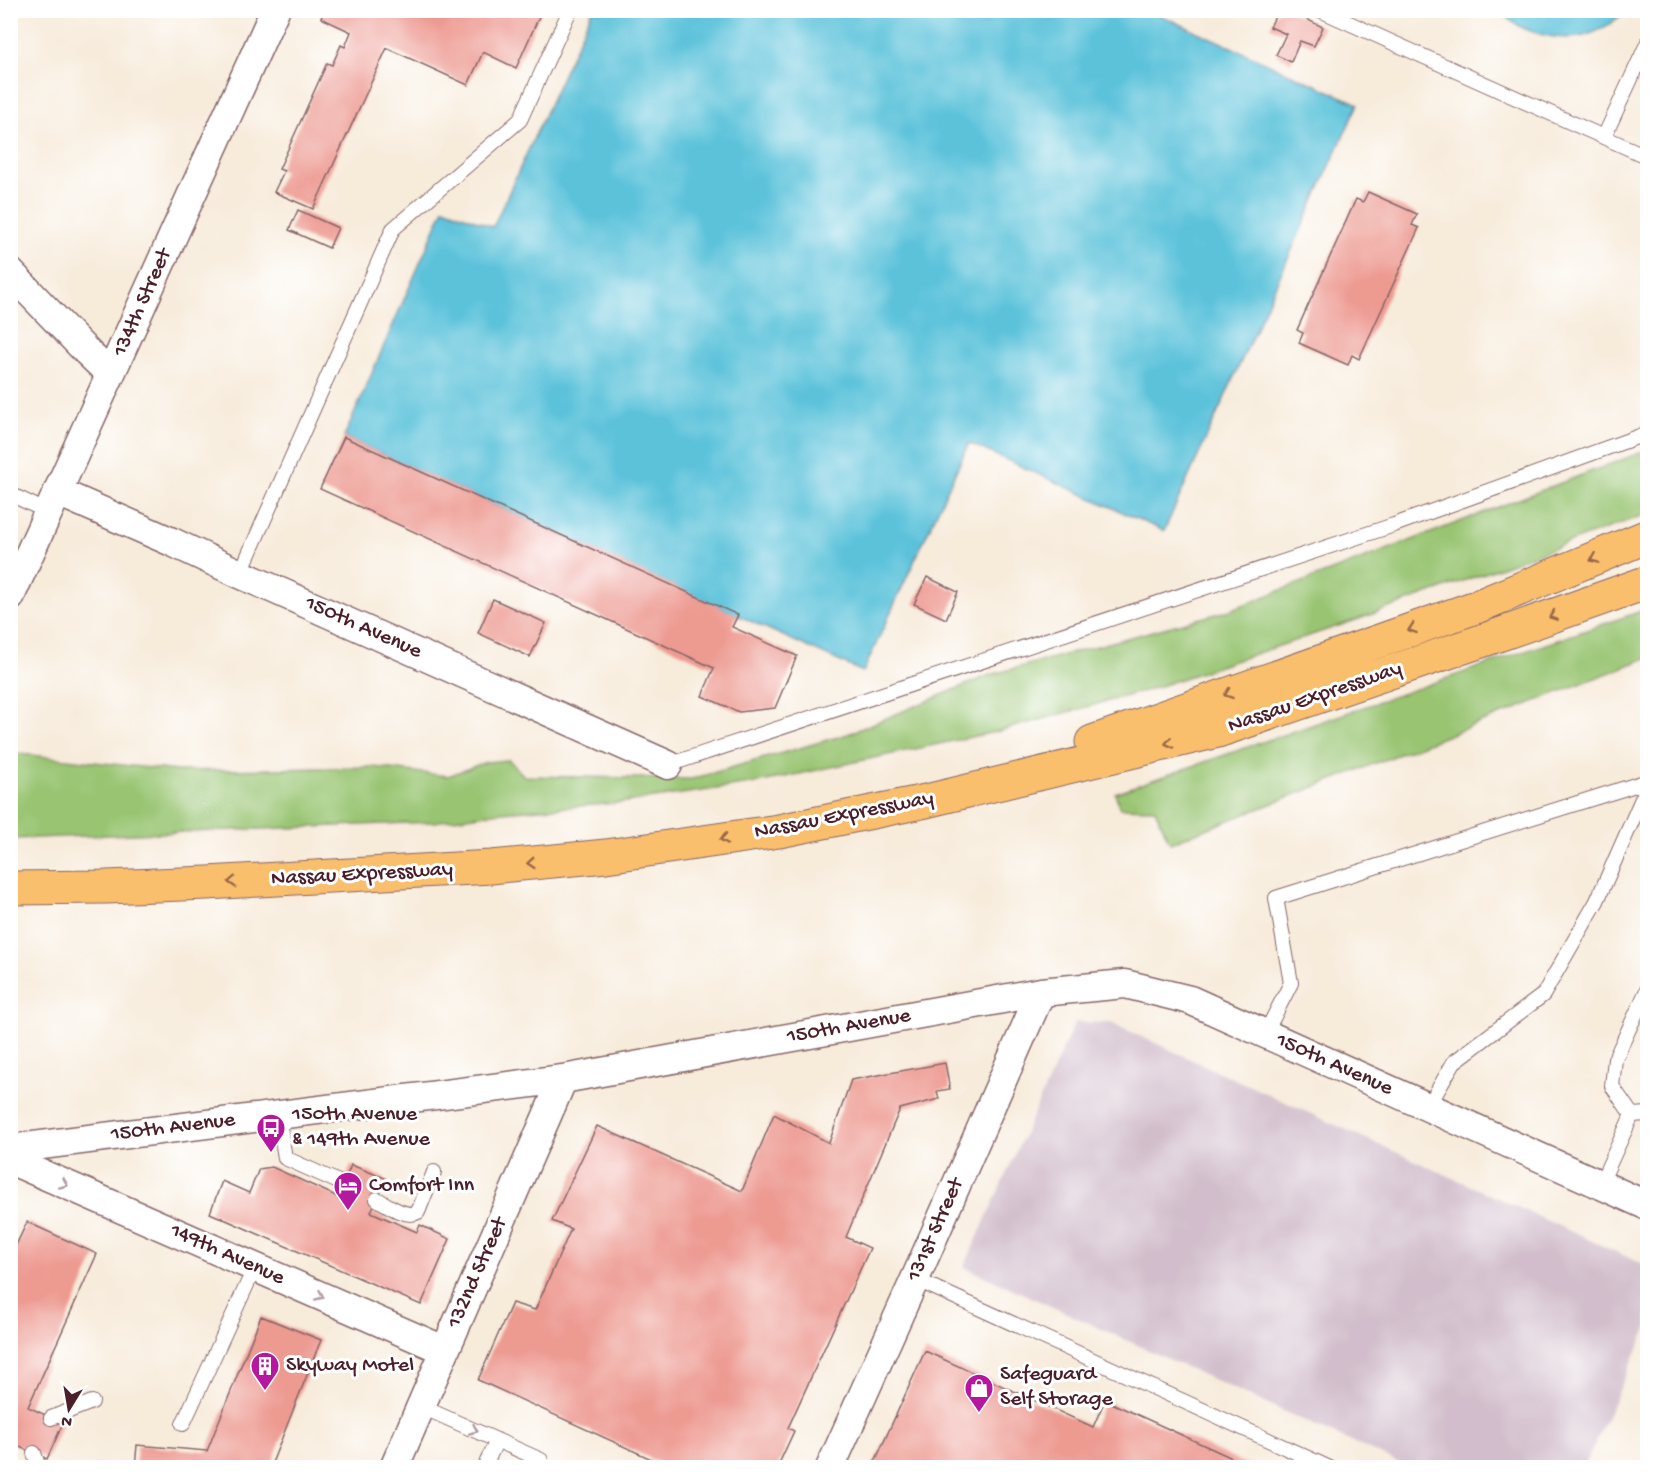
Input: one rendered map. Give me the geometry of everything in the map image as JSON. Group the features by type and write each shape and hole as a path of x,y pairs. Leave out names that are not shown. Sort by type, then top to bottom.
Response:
{"highway":[{"path":"926,801 1476,607 1647,536"},
{"name":"Nassau Expressway","path":"13,888 106,887 322,878 525,864 606,856 721,840 834,820 926,801 1218,731 1647,582"}],"street":[{"name":"134th Street","path":"10,597 275,10"},
{"path":"10,272 110,374"},
{"name":"150th Avenue","path":"53,502 172,542 668,765"},
{"name":"150th Avenue","path":"10,1149 563,1079 1041,992 1125,984 1190,1000 1647,1206"},
{"name":"131st Street","path":"830,1467 1041,992"},
{"name":"132nd Street","path":"394,1467 563,1079"},
{"name":"149th Avenue","path":"10,1160 444,1350"}],"lane":[{"path":"240,574 393,229 520,120 570,10"},
{"path":"1320,10 1647,157"},
{"path":"1604,137 1647,42"},
{"path":"668,765 1394,525 1647,433"},
{"path":"10,494 53,502"},
{"path":"1265,1035 1291,983 1276,898 1647,781"},
{"path":"1428,1107 1454,1062 1543,996 1597,901 1647,785"},
{"path":"1632,1115 1612,1086 1615,1059 1647,988"},
{"path":"1632,1115 1647,1114"},
{"path":"278,1115 285,1158 343,1184"},
{"path":"1600,1185 1632,1115"},
{"path":"377,1199 398,1210 415,1214 418,1212 434,1172"},
{"path":"183,1424 255,1268"},
{"path":"915,1279 1330,1467"},
{"path":"51,1418 92,1402"},
{"path":"420,1406 541,1460 538,1467"},
{"path":"484,1467 496,1440"},
{"path":"34,1454 39,1467"}],"shaded area":[{"path":"1075,1022 1111,1023 1647,1266 1647,1329 1584,1467 1407,1467 964,1267"}],"green space":[{"path":"1647,450 1647,514 1359,619 1148,690 999,731 757,783 619,803 501,812 433,822 11,839 11,753 178,771 373,767 448,776 486,762 509,760 524,776 692,779 848,734 990,675 1227,611"},
{"path":"1647,609 1647,658 1170,843 1155,809 1120,808 1115,793"}],"water":[{"path":"592,11 1151,11 1358,104 1164,531 969,443 863,672 344,437 444,208 493,227"},
{"path":"1501,11 1627,11 1595,32 1573,38 1561,38 1527,30 1517,25"}],"building":[{"path":"325,10 542,10 516,68 483,52 468,85 387,48 313,209 274,192 284,171 279,169 327,63 332,65 341,45 345,47 351,32 321,18"},
{"path":"1278,10 1287,10 1323,27 1314,46 1300,41 1291,62 1276,55 1286,34 1270,27"},
{"path":"1368,192 1417,214 1412,225 1419,228 1359,359 1352,355 1348,365 1299,343 1303,333 1297,330 1356,199 1363,202"},
{"path":"298,210 338,228 329,248 289,230"},
{"path":"344,437 738,615 732,627 797,656 775,708 739,712 702,696 714,668 320,489"},
{"path":"927,577 958,592 946,619 914,604"},
{"path":"493,599 546,623 530,657 478,633"},
{"path":"945,1063 950,1089 937,1091 939,1099 900,1109 846,1237 870,1248 788,1428 794,1431 777,1468 671,1468 478,1380 512,1303 535,1310 571,1229 552,1221 597,1126 742,1191 774,1114 829,1143 851,1080"},
{"path":"351,1165 385,1178 371,1212 417,1232 420,1225 450,1239 421,1305 210,1213 222,1181 249,1193 259,1169 272,1167 338,1197"},
{"path":"27,1222 97,1254 28,1407 63,1423 47,1459 13,1444 10,1449 10,1258"},
{"name":"Skyway Motel","path":"261,1316 321,1340 270,1468 135,1468 137,1445 207,1451"},
{"name":"Safeguard Self Storage","path":"925,1351 1093,1427 1105,1400 1254,1468 872,1468"}],"place":[{"name":"150th Avenue & 149th Avenue","path":"271,1154"},
{"name":"Comfort Inn","path":"348,1212"},
{"name":"Skyway Motel","path":"265,1392"},
{"name":"Safeguard Self Storage","path":"979,1414"}]}
